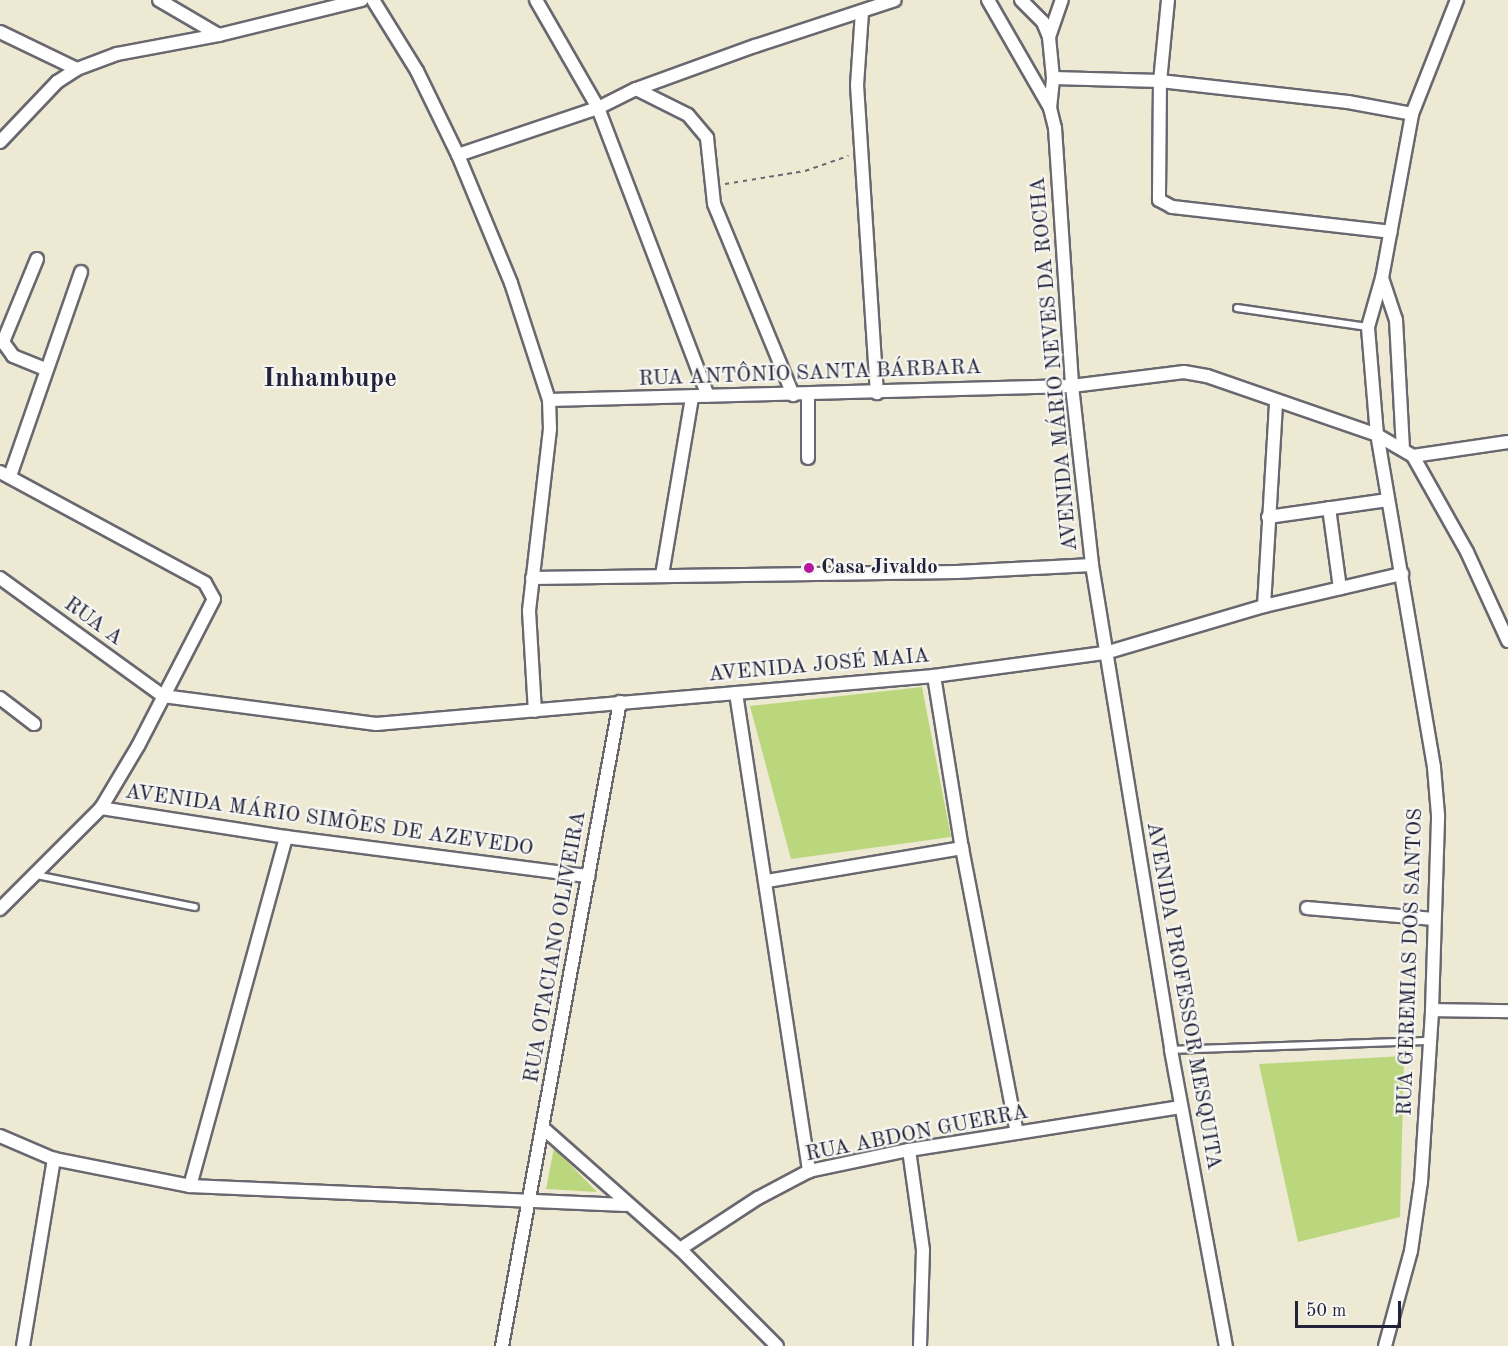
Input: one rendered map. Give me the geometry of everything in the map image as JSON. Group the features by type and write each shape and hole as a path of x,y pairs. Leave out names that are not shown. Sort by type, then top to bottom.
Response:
{"street":[{"path":"159,0 219,34"},
{"path":"3,135 57,82 77,69 117,54 219,34 362,0"},
{"path":"372,0 417,71 458,155 510,283 549,400 550,429 532,578 528,637 535,711"},
{"path":"536,0 598,108 708,396"},
{"path":"458,155 598,108 636,89 895,0"},
{"path":"988,0 1050,108"},
{"path":"1021,0 1043,22 1049,37 1053,78 1050,108"},
{"path":"1049,37 1062,0"},
{"path":"1168,0 1160,81 1159,201 1172,207 1391,232"},
{"path":"1368,327 1382,278 1412,114 1457,0"},
{"path":"862,12 857,85 863,151 876,393"},
{"path":"0,32 77,69"},
{"path":"1053,78 1160,81 1348,102 1412,114"},
{"path":"636,89 698,123 710,149 710,187 750,298 793,395"},
{"name":"AVENIDA MÁRIO NEVES DA ROCHA","path":"1050,108 1058,157 1072,386 1092,565 1105,653"},
{"path":"37,259 3,342 13,356 45,369"},
{"path":"0,909 101,808 134,755 213,603 214,592 206,584 5,474 81,272"},
{"path":"1382,278 1396,320 1408,452 1467,552 1508,641"},
{"name":"RUA GEREMIAS DOS SANTOS","path":"1368,327 1377,435 1434,767 1438,815 1432,1010 1416,1223 1385,1346"},
{"name":"RUA ANTÔNIO SANTA BÁRBARA","path":"549,400 808,395 1072,386 1184,372 1230,382 1276,401 1377,435 1408,452"},
{"path":"808,395 808,458"},
{"path":"662,575 692,398"},
{"path":"1264,606 1276,401"},
{"path":"1408,452 1508,442"},
{"path":"1268,517 1388,500"},
{"path":"1329,508 1340,588"},
{"path":"532,578 957,572 1092,565"},
{"name":"AVENIDA JOSÉ MAIA","path":"163,696 376,724 934,676 1105,653 1264,606 1402,574"},
{"name":"RUA A","path":"0,578 163,696"},
{"name":"AVENIDA PROFESSOR MESQUITA","path":"1105,653 1171,1050 1226,1346"},
{"path":"934,676 963,848 1017,1133"},
{"path":"736,693 767,881 809,1171"},
{"path":"0,698 34,724"},
{"name":"RUA OTACIANO OLIVEIRA","path":"501,1346 621,702"},
{"name":"AVENIDA MÁRIO SIMÕES DE AZEVEDO","path":"101,808 286,837 588,876"},
{"path":"190,1186 286,837"},
{"path":"767,881 963,848"},
{"path":"1307,908 1434,919"},
{"path":"1432,1010 1508,1011"},
{"name":"RUA ABDON GUERRA","path":"680,1250 758,1198 809,1171 909,1150 1181,1107"},
{"path":"543,1128 626,1205 680,1250 777,1346"},
{"path":"0,1136 54,1159 190,1186 530,1199 626,1205"},
{"path":"909,1150 923,1250 920,1346"},
{"path":"23,1346 54,1159"}],"lane":[{"path":"1237,308 1368,327"},
{"path":"35,874 195,907"},
{"path":"1171,1050 1430,1041"}],"path":[{"path":"710,187 805,171 863,151"}],"green space":[{"path":"922,687 951,837 791,859 750,706"},
{"path":"1404,1056 1400,1217 1298,1242 1259,1064"},
{"path":"554,1148 597,1192 546,1189"}],"place":[{"name":"Casa Jivaldo","path":"809,568"}],"district":[{"name":"Inhambupe","path":"330,379"}]}
